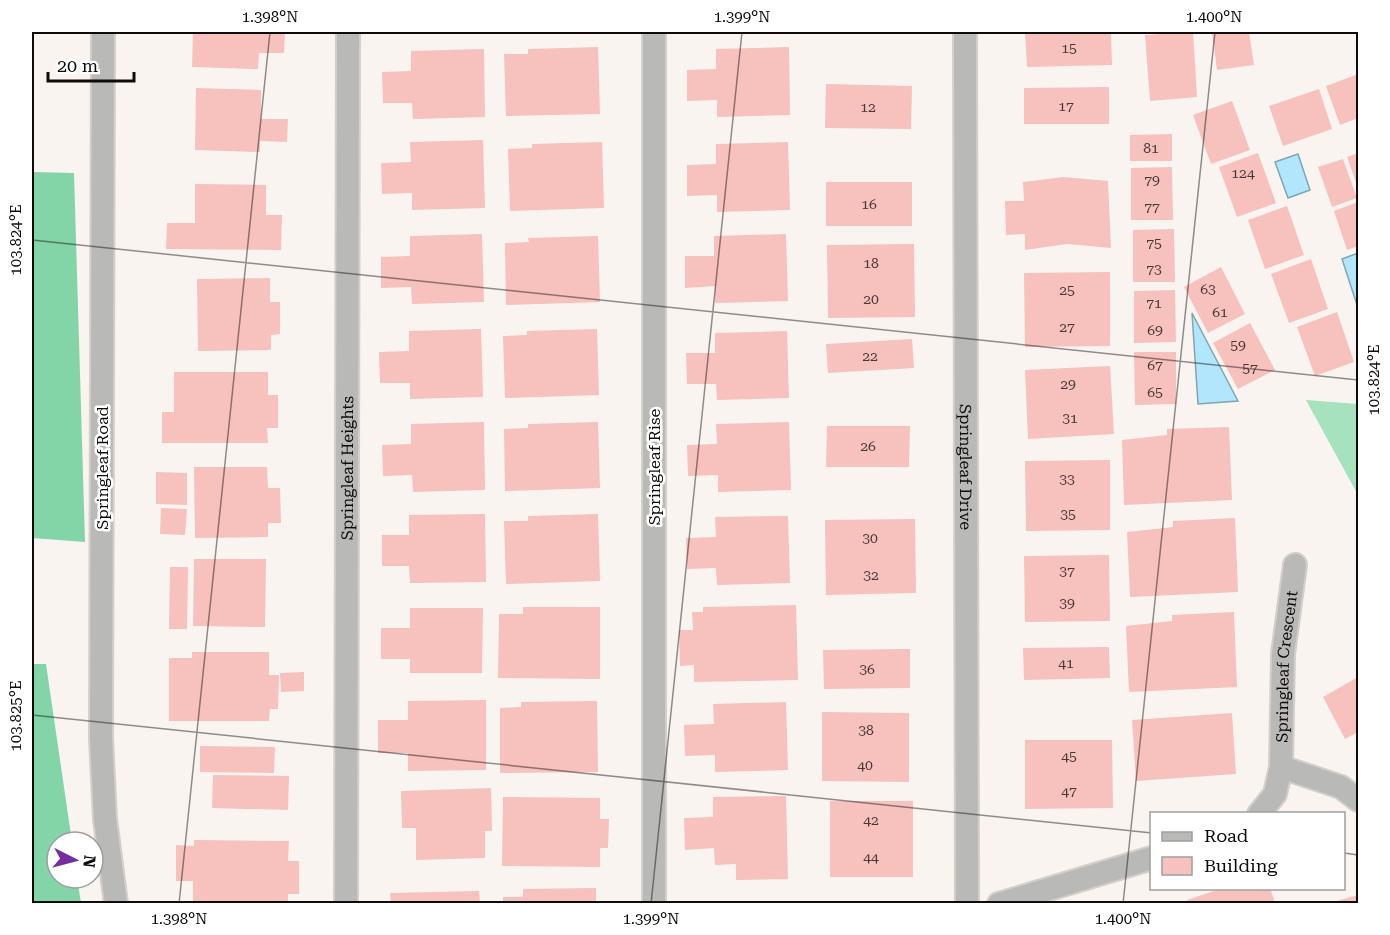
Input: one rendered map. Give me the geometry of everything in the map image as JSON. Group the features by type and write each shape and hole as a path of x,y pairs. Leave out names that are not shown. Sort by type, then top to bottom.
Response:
{"street":[{"name":"Springleaf Road","path":"103,32 101,738 105,819 116,903"},
{"name":"Springleaf Heights","path":"346,903 348,32"},
{"name":"Springleaf Rise","path":"654,32 654,903"},
{"name":"Springleaf Drive","path":"965,32 967,903"},
{"name":"Springleaf Crescent","path":"1260,812 1275,794 1281,767 1283,654 1295,565"},
{"path":"1281,767 1341,786 1359,800"},
{"path":"999,903 1150,859"}],"green space":[{"path":"32,172 74,173 85,542 32,538"},
{"path":"1306,400 1358,404 1358,495"},
{"path":"32,664 46,664 70,830 45,830 45,890 79,890 81,903 32,903"}],"water":[{"path":"1298,154 1310,190 1288,198 1275,162"},
{"path":"1358,253 1358,308 1342,259"},
{"path":"1192,313 1238,401 1198,404"}],"building":[{"path":"193,32 285,32 284,53 259,53 258,69 192,67"},
{"path":"1025,32 1111,32 1112,65 1027,67"},
{"path":"1193,32 1197,97 1150,101 1145,35"},
{"path":"1212,32 1249,32 1254,65 1217,70"},
{"path":"598,47 600,114 506,116 504,54 528,54 528,49"},
{"path":"789,47 790,115 717,117 717,100 687,101 687,70 716,69 716,49"},
{"path":"484,49 485,117 413,119 412,103 383,103 382,72 411,71 411,51"},
{"path":"1358,74 1358,118 1340,125 1326,86"},
{"path":"826,84 912,86 911,129 825,128"},
{"path":"1109,87 1109,124 1024,124 1024,88"},
{"path":"196,88 261,90 261,119 288,119 287,142 260,141 260,152 195,150"},
{"path":"1319,89 1332,129 1283,146 1269,106"},
{"path":"1232,101 1250,150 1211,164 1193,115"},
{"path":"1172,134 1172,161 1130,161 1130,135"},
{"path":"483,140 485,208 412,210 412,193 382,194 381,163 411,162 410,142"},
{"path":"602,142 604,208 510,211 508,149 532,148 532,144"},
{"path":"788,142 790,210 717,212 717,195 687,196 687,165 716,164 716,144"},
{"path":"1258,153 1276,203 1237,217 1219,167"},
{"path":"1358,153 1358,188 1347,157"},
{"path":"1343,159 1357,198 1332,207 1318,167"},
{"path":"1172,167 1173,220 1131,220 1131,168"},
{"path":"1063,177 1108,181 1111,248 1067,244 1025,250 1025,234 1006,235 1005,201 1024,201 1023,182"},
{"path":"826,182 912,182 912,226 826,226"},
{"path":"195,184 266,185 266,215 282,215 281,250 166,249 167,223 195,223"},
{"path":"1358,202 1358,246 1347,250 1334,211"},
{"path":"1287,206 1304,255 1265,269 1248,220"},
{"path":"1174,229 1175,282 1133,282 1133,230"},
{"path":"482,234 484,302 412,304 411,287 381,288 381,257 410,256 410,236"},
{"path":"786,234 788,301 715,303 715,286 685,288 685,256 714,256 714,236"},
{"path":"598,236 600,302 506,305 505,243 529,242 528,238"},
{"path":"914,244 915,317 828,318 827,245"},
{"path":"1311,259 1328,309 1289,323 1271,274"},
{"path":"1221,267 1245,314 1208,333 1184,287"},
{"path":"1110,272 1110,346 1025,347 1024,273"},
{"path":"270,278 270,302 280,302 280,334 271,335 271,350 198,351 197,279"},
{"path":"1175,290 1176,342 1134,343 1134,291"},
{"path":"1337,312 1354,362 1315,376 1297,327"},
{"path":"1250,323 1275,370 1238,389 1213,343"},
{"path":"481,329 483,397 410,399 410,383 380,383 379,352 409,351 409,331"},
{"path":"597,329 599,395 505,398 503,336 527,335 527,331"},
{"path":"787,331 789,398 717,400 716,384 687,384 686,353 715,353 715,333"},
{"path":"912,339 914,368 828,373 826,344"},
{"path":"1134,352 1176,352 1176,404 1135,405"},
{"path":"1110,366 1114,434 1028,439 1025,370"},
{"path":"174,372 268,372 268,395 278,395 278,428 267,428 268,443 162,443 162,412 174,412"},
{"path":"484,422 485,490 413,492 412,475 383,476 382,445 411,444 411,424"},
{"path":"598,422 600,488 505,491 504,429 528,428 528,424"},
{"path":"789,422 791,490 718,492 718,475 688,476 687,445 717,444 716,424"},
{"path":"827,426 910,426 909,467 826,467"},
{"path":"1229,427 1232,500 1124,505 1122,440 1167,435 1167,429"},
{"path":"1110,460 1110,530 1026,531 1025,461"},
{"path":"194,467 267,467 268,488 280,488 281,523 268,523 268,537 195,538"},
{"path":"156,472 187,473 187,505 156,504"},
{"path":"161,508 187,509 185,535 160,534"},
{"path":"485,514 486,582 410,583 409,566 382,566 382,535 409,535 409,515"},
{"path":"598,514 600,581 506,584 504,521 528,521 528,516"},
{"path":"788,516 790,583 717,585 716,568 687,569 686,538 716,537 715,517"},
{"path":"1235,518 1238,592 1130,597 1127,532 1173,527 1173,521"},
{"path":"915,519 916,593 826,595 825,520"},
{"path":"1109,555 1110,621 1025,622 1024,556"},
{"path":"194,559 266,559 265,627 193,626"},
{"path":"170,567 188,567 187,629 169,629"},
{"path":"796,605 798,680 694,682 694,665 680,666 679,630 693,630 692,612 703,612 703,607"},
{"path":"523,607 600,607 600,679 498,678 499,614 523,614"},
{"path":"410,608 483,608 482,673 410,673 410,659 381,659 381,628 410,628"},
{"path":"1234,612 1237,687 1129,692 1126,626 1172,621 1172,615"},
{"path":"1109,647 1110,678 1024,680 1023,648"},
{"path":"910,649 910,688 824,689 823,650"},
{"path":"192,652 269,652 269,675 279,675 278,709 270,709 269,721 169,721 169,658 192,658"},
{"path":"304,672 304,691 281,692 280,673"},
{"path":"1358,677 1358,732 1345,739 1323,697"},
{"path":"486,700 486,770 408,771 408,753 378,753 378,720 408,720 408,701"},
{"path":"597,701 598,772 500,773 500,708 521,707 521,702"},
{"path":"786,702 788,770 715,772 715,755 685,756 684,725 714,724 713,704"},
{"path":"822,712 909,713 909,782 822,781"},
{"path":"1232,713 1236,774 1136,781 1132,720"},
{"path":"1025,740 1112,740 1113,808 1025,809"},
{"path":"200,746 275,747 274,773 200,772"},
{"path":"213,775 289,776 288,810 212,808"},
{"path":"491,788 492,831 485,831 485,858 416,860 416,828 402,828 401,791"},
{"path":"786,796 788,879 736,880 736,864 715,865 714,848 685,850 684,818 713,817 713,797"},
{"path":"503,797 600,798 600,819 609,819 608,848 600,848 600,867 502,866"},
{"path":"830,801 913,801 913,877 830,877"},
{"path":"194,840 289,841 288,861 299,861 299,894 288,894 288,903 193,903 193,881 176,881 176,845 194,846"},
{"path":"596,888 596,903 503,903 503,897 523,897 523,889"},
{"path":"1217,890 1271,890 1275,903 1189,903 1187,900"},
{"path":"479,891 480,903 391,903 390,893"},
{"path":"1358,895 1358,903 1330,903"}]}
